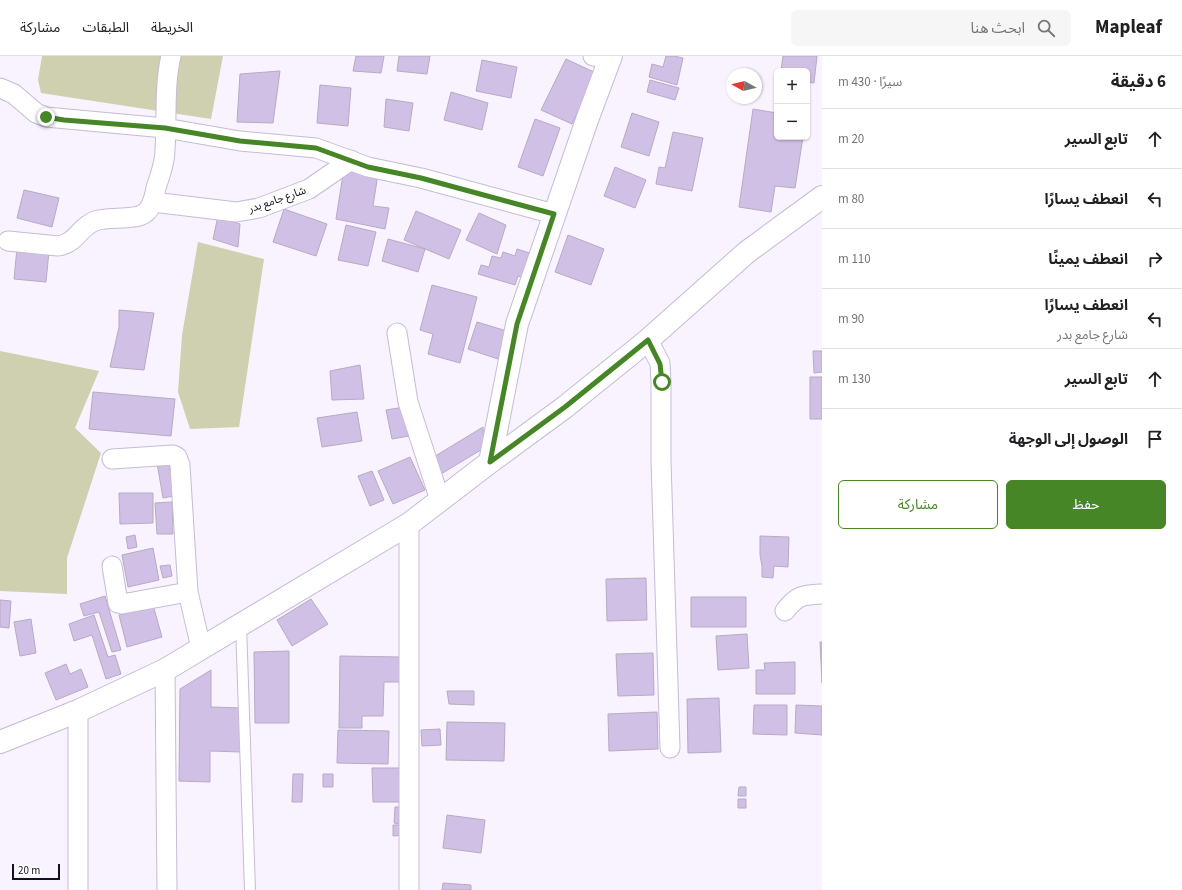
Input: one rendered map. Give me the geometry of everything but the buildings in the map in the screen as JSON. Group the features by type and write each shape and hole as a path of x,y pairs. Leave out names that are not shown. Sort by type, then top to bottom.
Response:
{"street":[{"path":"8,241 54,246 66,245 87,225 95,220 134,217 145,213 153,202 163,168 171,56"},
{"path":"490,462 517,324 587,120 604,57"},
{"path":"0,88 14,94 36,113 46,117 64,120 165,128 240,141 316,148 368,167 421,178 554,214"},
{"name":"شارع جامع بدر","path":"153,202 236,212 259,208 309,189 351,160"},
{"path":"0,742 78,711 165,670 409,524 565,407 648,340 747,252 822,197"},
{"path":"398,333 408,402 440,500"},
{"path":"648,340 660,364 662,382 661,461 670,748"},
{"path":"112,459 173,455 177,457 180,465 188,592 201,648"},
{"path":"409,524 409,890"},
{"path":"112,566 118,603 122,604 188,592"},
{"path":"785,612 792,601 801,596 822,594"},
{"path":"165,670 167,890"},
{"path":"78,711 78,890"}],"lane":[{"path":"241,625 250,890"}],"green space":[{"path":"42,56 223,56 211,119 41,93 38,80"},
{"path":"198,242 264,259 239,427 190,429 178,392 182,335"},
{"path":"0,351 99,371 75,428 101,453 67,558 67,594 0,591"}],"route":[{"path":"46,117 64,120 165,128 240,141 316,148 368,167 421,178 554,214 517,324 490,462 565,407 648,340 660,364 662,382"}]}
